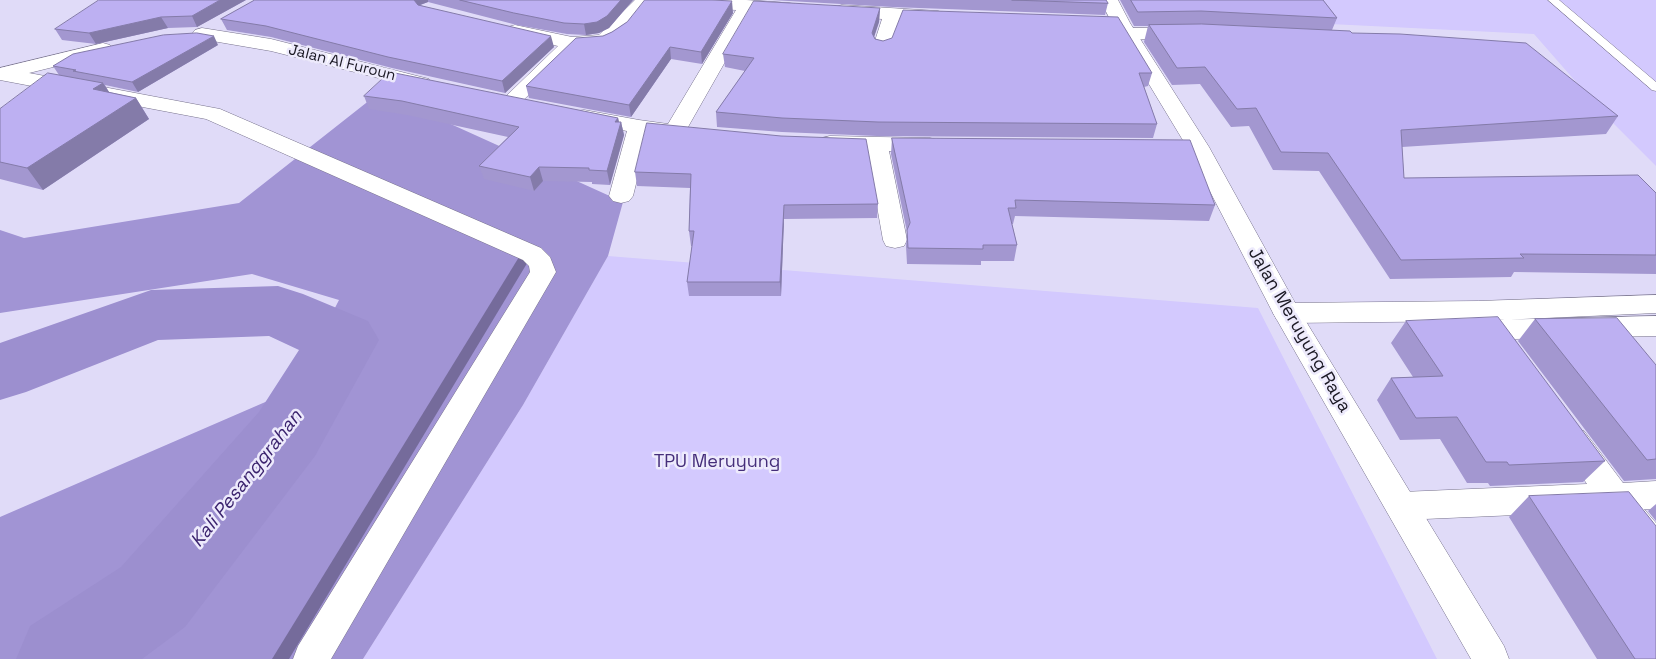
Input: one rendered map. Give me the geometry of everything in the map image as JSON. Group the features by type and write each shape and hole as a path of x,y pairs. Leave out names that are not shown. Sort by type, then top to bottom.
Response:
{"street":[{"path":"499,28 572,43 598,42 608,38 645,0"},
{"path":"653,0 760,4 805,9"},
{"path":"675,131 760,4"},
{"path":"825,10 953,17"},
{"path":"883,47 893,15"},
{"name":"Jalan Al Furoun","path":"228,19 194,34 271,45 390,76 445,88"},
{"path":"1115,20 1197,33"},
{"name":"Jalan Meruyung Raya","path":"1115,20 1491,659"},
{"path":"538,107 501,100 572,43"},
{"path":"1,74 122,45"},
{"path":"1,74 212,114 532,254 541,263 543,272 311,659"},
{"path":"565,113 639,127 701,134"},
{"path":"621,196 639,127"},
{"path":"811,142 877,145 954,145"},
{"path":"877,145 895,240"},
{"path":"1288,313 1478,311 1656,304"},
{"path":"1521,370 1492,330 1656,326"},
{"path":"1556,417 1614,496 1656,548"},
{"path":"1402,506 1656,495"}],"lane":[{"path":"1553,0 1656,88"}],"green space":[{"path":"1312,0 1656,0 1656,166 1605,115 1534,34 1330,24"},
{"name":"TPU Meruyung","path":"608,256 1258,308 1437,659 363,659 523,405"}],"shaded area":[{"path":"380,92 623,202 608,256 523,405 363,659 0,659 0,517 293,390 339,300 252,274 0,313 0,230 24,238 239,203"}],"building":[{"path":"99,0 220,0 192,16 161,17 89,33 55,29"},
{"path":"255,0 414,0 418,5 551,36 502,81 388,57 266,26 221,19"},
{"path":"460,0 621,0 607,16 597,22 584,24 564,23"},
{"path":"645,0 732,1 701,52 670,47 629,105 526,86 576,38 603,36 612,32 627,22"},
{"path":"1012,0 1106,0 1108,3"},
{"path":"1131,0 1323,0 1337,18 1201,11 1138,12"},
{"path":"754,1 880,8 872,33 875,39 883,41 892,38 903,10 1118,17 1152,73 1139,73 1157,124 878,122 782,118 716,112 754,58 723,54"},
{"path":"1202,24 1350,31 1352,33 1400,34 1526,43 1618,116 1401,130 1404,178 1638,175 1656,193 1656,255 1520,254 1524,258 1401,260 1328,153 1281,152 1256,108 1237,109 1205,67 1177,68 1149,25"},
{"path":"197,33 214,36 132,82 53,66 73,54 163,35"},
{"path":"390,72 618,118 615,122 621,122 607,171 589,170 589,168 539,167 530,177 479,166 519,127 402,101 364,96"},
{"path":"48,73 103,83 93,89 136,98 27,168 0,162 0,109"},
{"path":"647,123 781,136 866,139 878,204 784,205 780,282 687,282 694,231 689,231 691,174 635,172"},
{"path":"892,138 1190,140 1215,205 1015,200 1016,208 1008,208 1017,245 983,245 983,249 908,248 907,230 910,223"},
{"path":"1498,317 1605,461 1509,465 1507,462 1486,462 1457,417 1416,418 1391,378 1443,376 1406,321"},
{"path":"1617,318 1656,365 1656,459 1647,460 1535,319"},
{"path":"1629,492 1656,526 1656,659 1635,659 1529,496"}],"waterway":[{"path":"280,659 523,260"},
{"name":"Kali Pesanggrahan","path":"0,372 151,315 278,311 343,340 287,434 153,597 64,659"}]}
